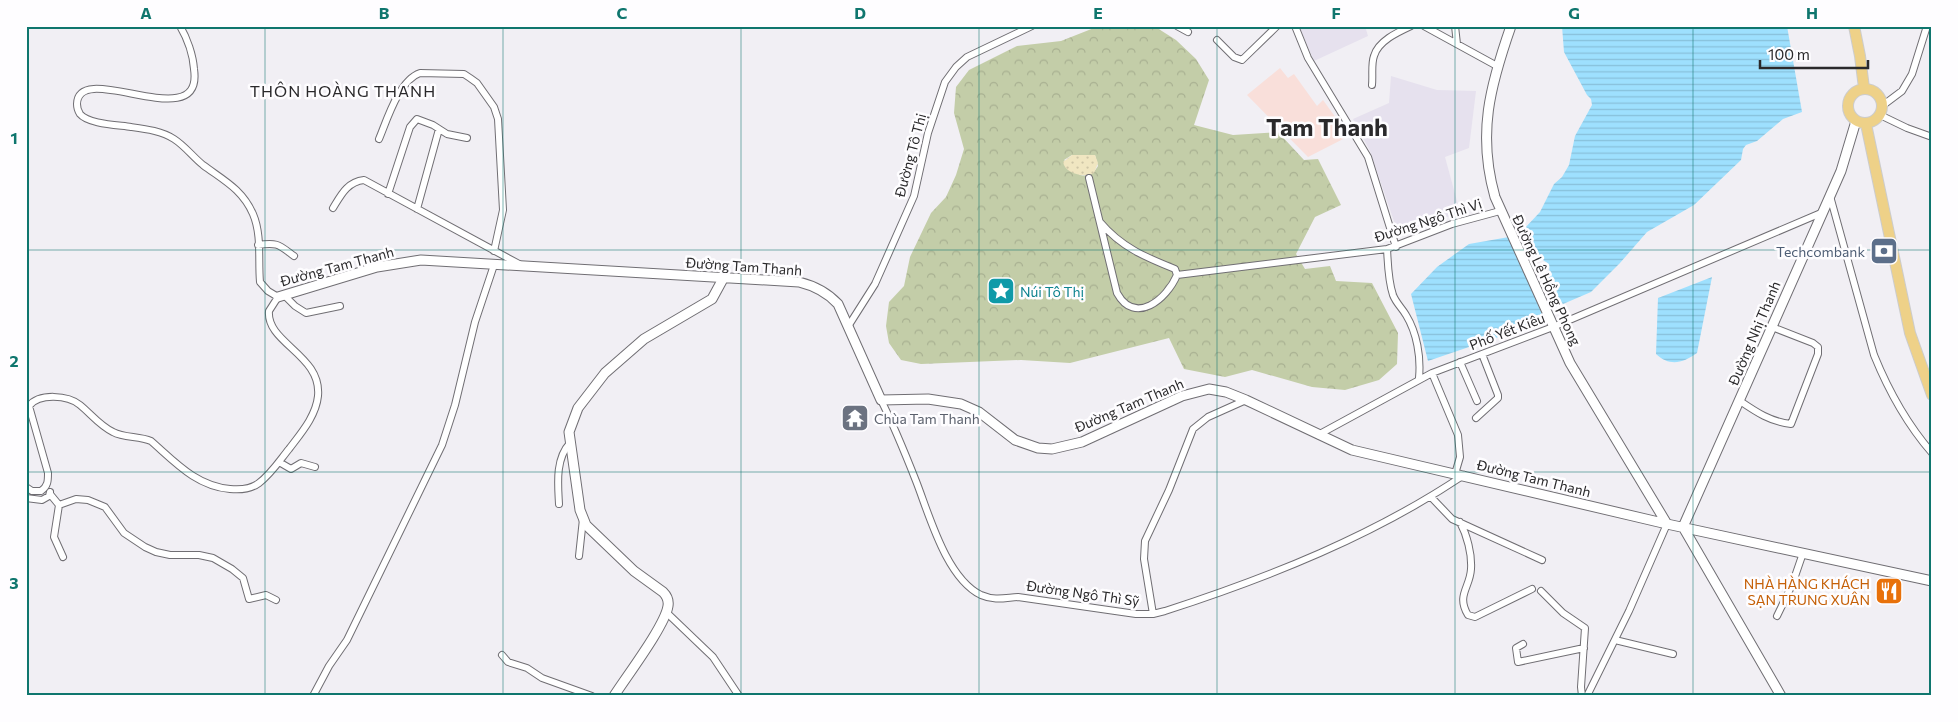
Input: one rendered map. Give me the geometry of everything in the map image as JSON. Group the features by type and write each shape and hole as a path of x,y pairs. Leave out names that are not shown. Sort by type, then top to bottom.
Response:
{"main road":[{"path":"1854,26 1864,88"},
{"path":"1864,88 1874,90 1880,97 1881,110 1874,121 1861,122 1849,114 1847,106 1849,96 1856,90 1864,88"},
{"path":"1861,122 1910,333 1932,395"}],"street":[{"path":"180,26 190,50 196,79 187,95 170,99 103,88 93,89 84,92 79,98 76,103 78,112 83,118 160,133 174,139 203,165 221,176 238,192 249,206 254,216 260,282 268,290 281,296 306,313 340,306"},
{"name":"Đường Tô Thị","path":"848,325 875,284 914,196 928,133 945,82 956,67 967,57 1032,26"},
{"path":"1178,26 1188,32"},
{"path":"1217,40 1234,57 1242,60 1277,26"},
{"path":"1294,26 1308,58 1368,157 1396,247"},
{"path":"1372,85 1374,57 1379,46 1411,26"},
{"path":"1424,26 1496,66"},
{"path":"1455,26 1457,44"},
{"name":"Đường Lê Hồng Phong","path":"1512,26 1496,66 1488,102 1486,143 1489,178 1500,211 1570,364 1667,524"},
{"path":"1927,26 1912,74 1902,91 1881,110 1932,137"},
{"path":"379,139 393,106 409,78 415,74 464,74 477,83 494,107 498,119 503,210 494,250"},
{"path":"388,194 410,127 414,121 417,119 447,134 467,138"},
{"name":"Đường Nhị Thanh","path":"1683,527 1861,122"},
{"path":"417,209 439,129"},
{"path":"1089,178 1117,293 1125,304 1134,309 1146,308 1170,289 1177,275 1175,269 1147,258 1118,242 1100,222"},
{"path":"333,208 342,192 350,185 364,180 520,265"},
{"path":"1830,196 1874,355 1899,407 1932,453"},
{"name":"Đường Ngô Thì Vị","path":"1177,275 1387,249 1444,227 1500,211"},
{"name":"Phố Yết Kiêu","path":"1318,435 1419,378 1553,327 1821,214"},
{"path":"258,245 273,242 294,256"},
{"path":"1387,249 1389,277 1393,294 1398,306 1406,315 1416,341 1420,368 1419,378"},
{"name":"Đường Tam Thanh","path":"281,296 377,267 421,260 786,280 812,286 832,297 838,304 881,400 928,400 961,404 972,408 1015,440 1038,448 1052,449 1082,442 1193,392 1209,389 1226,392 1246,400 1352,450 1667,524 1932,581"},
{"path":"313,696 329,666 347,640 442,445 475,322 494,265"},
{"path":"579,556 582,519 569,432 575,414 605,372 644,339 712,299 724,277"},
{"path":"64,557 54,537 58,505 50,494 48,473 29,406 33,401 49,397 71,400 114,433 151,440 182,470 210,485 234,489 253,486 260,482 279,462 310,420 318,397 318,384 306,360 278,335 271,323 269,311 281,296"},
{"path":"1740,401 1757,413 1774,421 1791,424 1818,354 1818,347 1813,343 1772,327"},
{"path":"1476,418 1498,398 1482,354"},
{"path":"1460,362 1477,401"},
{"path":"1432,373 1458,436 1460,474"},
{"name":"Đường Ngô Thì Sỹ","path":"881,400 903,448 937,538 957,572 980,594 994,599 1018,597 1136,614 1153,614 1268,576 1370,530 1431,497 1460,474"},
{"path":"1153,614 1144,559 1145,542 1169,490 1193,429 1208,417 1246,400"},
{"path":"559,504 559,473 563,454 570,443"},
{"path":"279,462 291,469 300,463 315,467"},
{"path":"26,488 32,491 41,491 48,484"},
{"path":"26,498 42,500 50,494"},
{"path":"1431,497 1447,515 1542,560"},
{"path":"58,505 82,499 96,503 111,513 124,533 145,547 156,552 178,556 206,556 232,569 243,578 249,599 266,595 276,600"},
{"path":"582,519 634,571 667,596 666,612 658,628 614,696"},
{"path":"1460,522 1465,531 1472,562 1470,577 1463,597 1463,604 1468,615 1475,617 1532,589"},
{"path":"1587,696 1615,640 1667,524"},
{"path":"1683,527 1781,696"},
{"path":"1777,616 1792,585 1803,553"},
{"path":"1541,591 1563,613 1583,625 1586,631 1581,687 1582,696"},
{"path":"666,612 713,657 739,696"},
{"path":"1615,640 1673,654"},
{"path":"1522,644 1516,648 1518,662 1584,648"},
{"path":"502,655 508,662 527,668 542,678 592,696"}],"shaded area":[{"path":"1299,26 1365,26 1368,36 1314,61"},
{"path":"1280,68 1288,78 1294,74 1317,106 1323,100 1349,136 1308,157 1247,95"},
{"path":"1391,76 1437,90 1476,91 1469,148 1445,157 1460,212 1399,236 1370,151 1353,119 1389,103"}],"green space":[{"path":"1099,26 1154,26 1176,40 1196,59 1209,80 1194,125 1233,135 1278,132 1304,160 1318,159 1341,205 1315,217 1296,254 1305,269 1330,266 1336,281 1372,283 1398,333 1397,364 1379,380 1345,390 1312,387 1252,370 1225,377 1184,369 1169,338 1070,363 1021,360 921,364 901,360 889,343 886,326 889,302 904,286 910,257 931,213 946,197 956,175 964,149 954,113 956,87 969,70 1017,46 1061,41","holes":["1072,155 1095,155 1098,166 1092,173 1086,176 1080,175 1064,160"]}],"sand":[{"path":"1072,155 1095,155 1098,163 1094,173 1081,175 1067,169 1063,162"}],"water":[{"path":"1562,26 1787,26 1802,112 1783,119 1757,141 1746,145 1743,149 1741,160 1694,205 1647,232 1591,292 1563,304 1554,296 1550,288 1548,280 1549,264 1537,256 1524,229 1540,212 1554,184 1562,177 1569,165 1575,136 1592,105 1591,99 1564,52"},
{"path":"1509,237 1545,321 1428,361 1411,294 1437,267 1469,244"},
{"path":"1712,277 1697,353 1682,361 1666,361 1656,354 1658,298"}],"place":[{"name":"Techcombank","path":"1884,251"},
{"name":"Núi Tô Thị","path":"1001,291"},
{"name":"Chùa Tam Thanh","path":"855,418"},
{"name":"NHÀ HÀNG KHÁCH SẠN TRUNG XUÂN","path":"1889,591"}],"district":[{"name":"THÔN HOÀNG THANH","path":"343,90"},
{"name":"Tam Thanh","path":"1327,126"}]}
